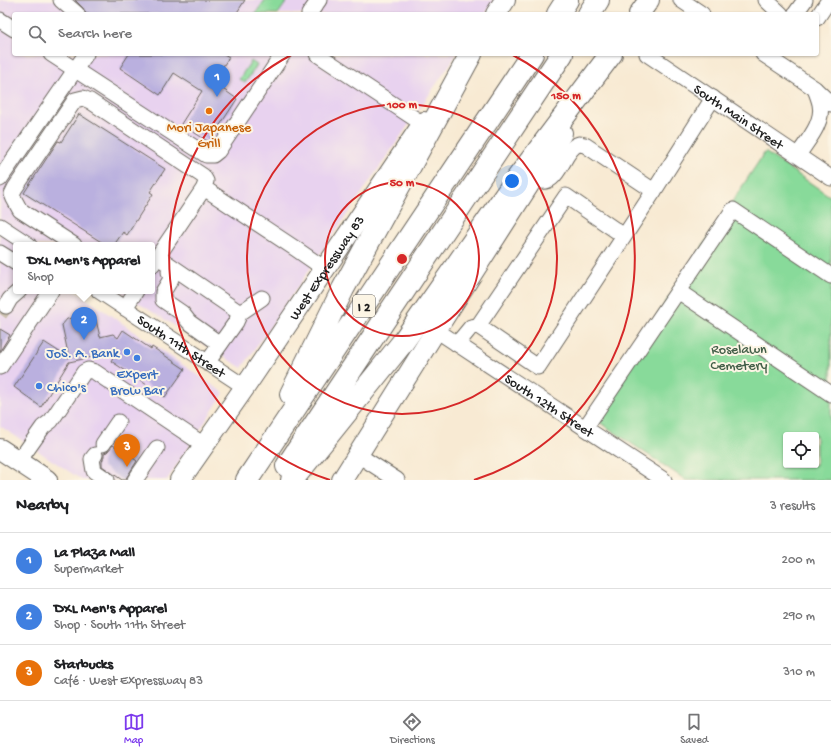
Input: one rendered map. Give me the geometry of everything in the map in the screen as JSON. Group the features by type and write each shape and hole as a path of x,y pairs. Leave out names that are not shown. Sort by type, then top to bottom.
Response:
{"highway":[{"path":"559,12 567,0"},
{"path":"590,12 598,0"},
{"path":"249,477 343,289 470,56"},
{"name":"I 2","path":"249,477 531,56"},
{"name":"I 2","path":"277,480 561,56"},
{"path":"292,480 402,342 517,179 610,56"}],"main road":[{"path":"497,12 505,0"},
{"path":"640,12 649,0"},
{"name":"West Expressway 83","path":"184,476 470,56"},
{"path":"342,480 611,56"},
{"path":"0,449 47,480"}],"street":[{"path":"60,0 75,12"},
{"path":"311,12 319,0"},
{"path":"681,0 699,12"},
{"path":"766,0 779,12"},
{"path":"796,12 805,0"},
{"path":"819,15 829,0"},
{"path":"0,20 12,28"},
{"path":"54,56 206,155 213,155 218,151 282,56"},
{"path":"0,179 74,69 84,56"},
{"path":"320,56 426,120"},
{"path":"337,56 426,120"},
{"name":"South Main Street","path":"650,56 831,178"},
{"path":"766,56 814,88 831,104"},
{"path":"798,155 821,116 820,104 814,88"},
{"path":"69,242 20,210 12,194 75,100 83,98 203,176 206,181 204,188 155,261 240,313"},
{"path":"521,386 529,374 538,367 654,191 713,98"},
{"path":"534,178 540,182 546,182 557,173 573,148 579,144 585,145 654,191"},
{"path":"204,188 325,269"},
{"path":"478,326 566,196 624,236"},
{"path":"20,210 3,228 24,242"},
{"path":"585,428 733,210 831,276"},
{"path":"0,253 13,261"},
{"path":"155,291 157,286 170,269"},
{"path":"678,291 831,394"},
{"path":"6,306 10,299 16,294"},
{"path":"0,368 49,294"},
{"name":"South 11th Street","path":"103,294 245,387"},
{"path":"125,308 134,294"},
{"path":"154,294 155,300 159,307 178,320 189,322 220,344"},
{"path":"208,363 236,322 240,313 262,298"},
{"path":"457,344 471,327 478,326 538,367"},
{"name":"South 12th Street","path":"436,330 664,480"},
{"path":"19,461 43,427 51,421 84,372 88,370 95,372 204,445"},
{"path":"106,480 94,471 92,459 118,422"},
{"path":"135,480 157,448"},
{"path":"358,455 389,478"}],"shaded area":[{"path":"0,0 495,0 486,12 12,12 12,56 456,56 242,368 124,294 155,294 155,242 13,242 13,294 79,294 224,393 167,480 82,480 0,426"}],"green space":[{"path":"265,0 288,0 279,12 256,12"},
{"path":"251,61 257,65 245,83 239,79"},
{"name":"Roselawn Cemetery","path":"765,152 831,197 831,480 686,480 590,416"}],"building":[{"path":"75,0 245,0 237,12 85,12"},
{"path":"128,56 227,56 229,57 213,82 237,99 209,142 181,124 202,91 174,73 160,95 120,68"},
{"path":"79,114 165,169 150,192 153,194 127,235 123,232 116,242 101,242 24,193 58,141 61,142"},
{"path":"88,315 96,320 100,337 113,334 118,338 123,330 185,369 165,397 111,361 116,352 69,362 41,407 14,387 44,342 69,358 62,325 67,319"},
{"path":"0,329 10,335 0,351"},
{"path":"113,445 121,450 122,448 131,453 129,455 137,461 125,480 122,480 102,466 104,453 107,452"}],"tunnel":[{"path":"0,314 6,306"}],"place":[{"name":"La Plaza Mall","path":"217,97"},
{"name":"Mori Japanese Grill","path":"209,111"},
{"name":"DXL Men's Apparel","path":"84,340"},
{"name":"JoS. A. Bank","path":"127,352"},
{"name":"Expert Brow Bar","path":"137,358"},
{"name":"Chico's","path":"39,386"},
{"name":"Starbucks","path":"127,467"}]}
